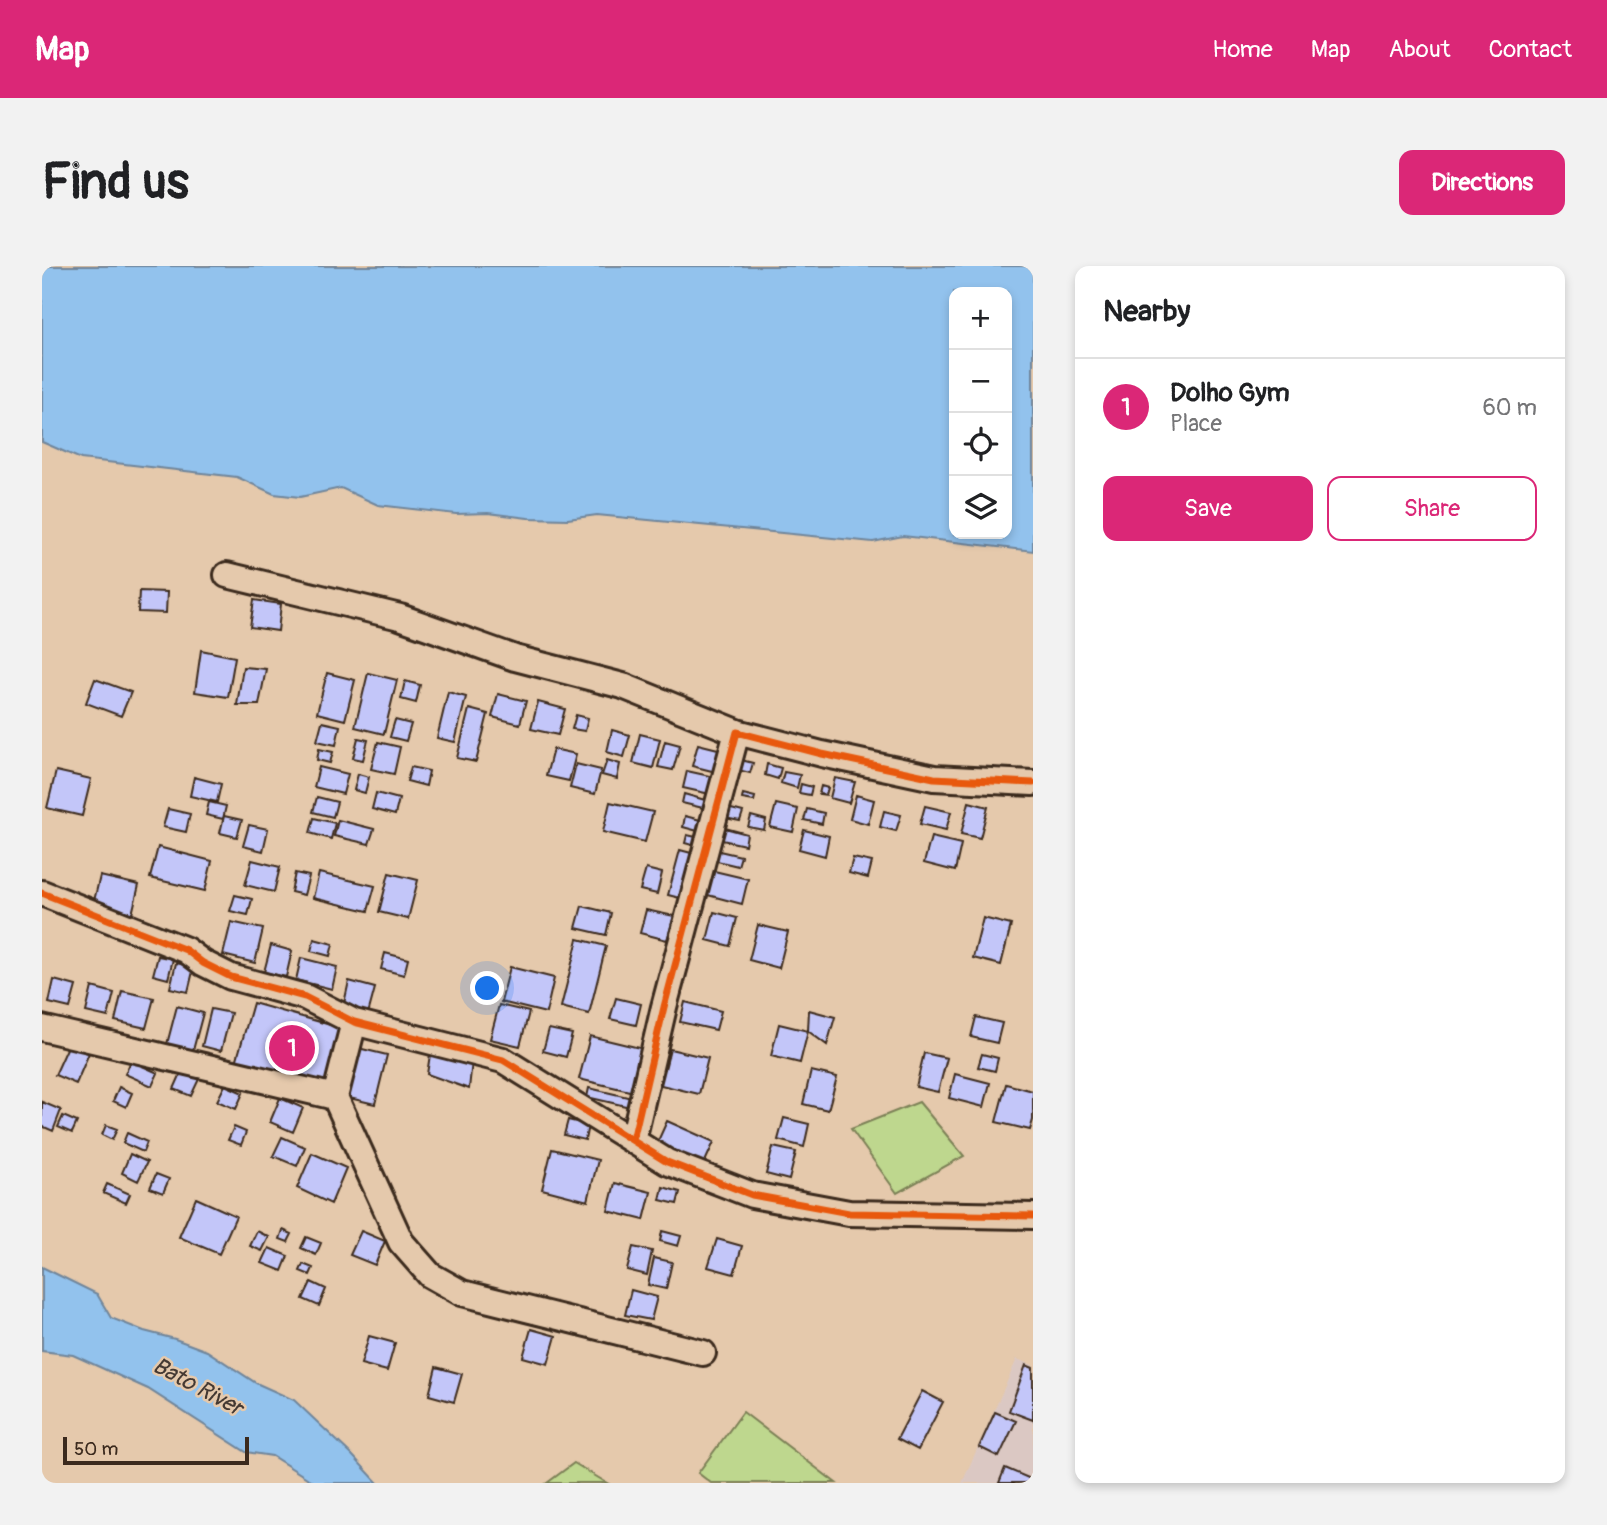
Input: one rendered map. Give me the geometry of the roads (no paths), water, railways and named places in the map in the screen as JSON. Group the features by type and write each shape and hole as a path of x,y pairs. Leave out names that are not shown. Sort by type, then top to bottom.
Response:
{"street":[{"path":"227,575 401,617 515,658 623,687 737,732 822,754 934,778 1033,783"},
{"path":"633,1140 664,1007 737,732"},
{"path":"42,893 186,950 203,963 231,977 305,997 354,1022 503,1060 667,1161 752,1195 849,1213 1033,1216"},
{"path":"354,1022 335,1097 401,1242 430,1275 462,1293 704,1353"},
{"path":"42,1028 335,1097"}],"water":[{"path":"42,266 1033,266 1033,551 903,536 873,542 597,515 568,519 488,513 456,514 378,505 341,488 300,497 274,494 237,477 81,459 42,442"},
{"name":"Bato River","path":"42,1267 97,1294 111,1318 207,1351 256,1383 294,1400 378,1483 315,1483 272,1456 246,1452 148,1389 73,1355 42,1351"}],"place":[{"name":"Dolho Gym","path":"292,1048"}]}
